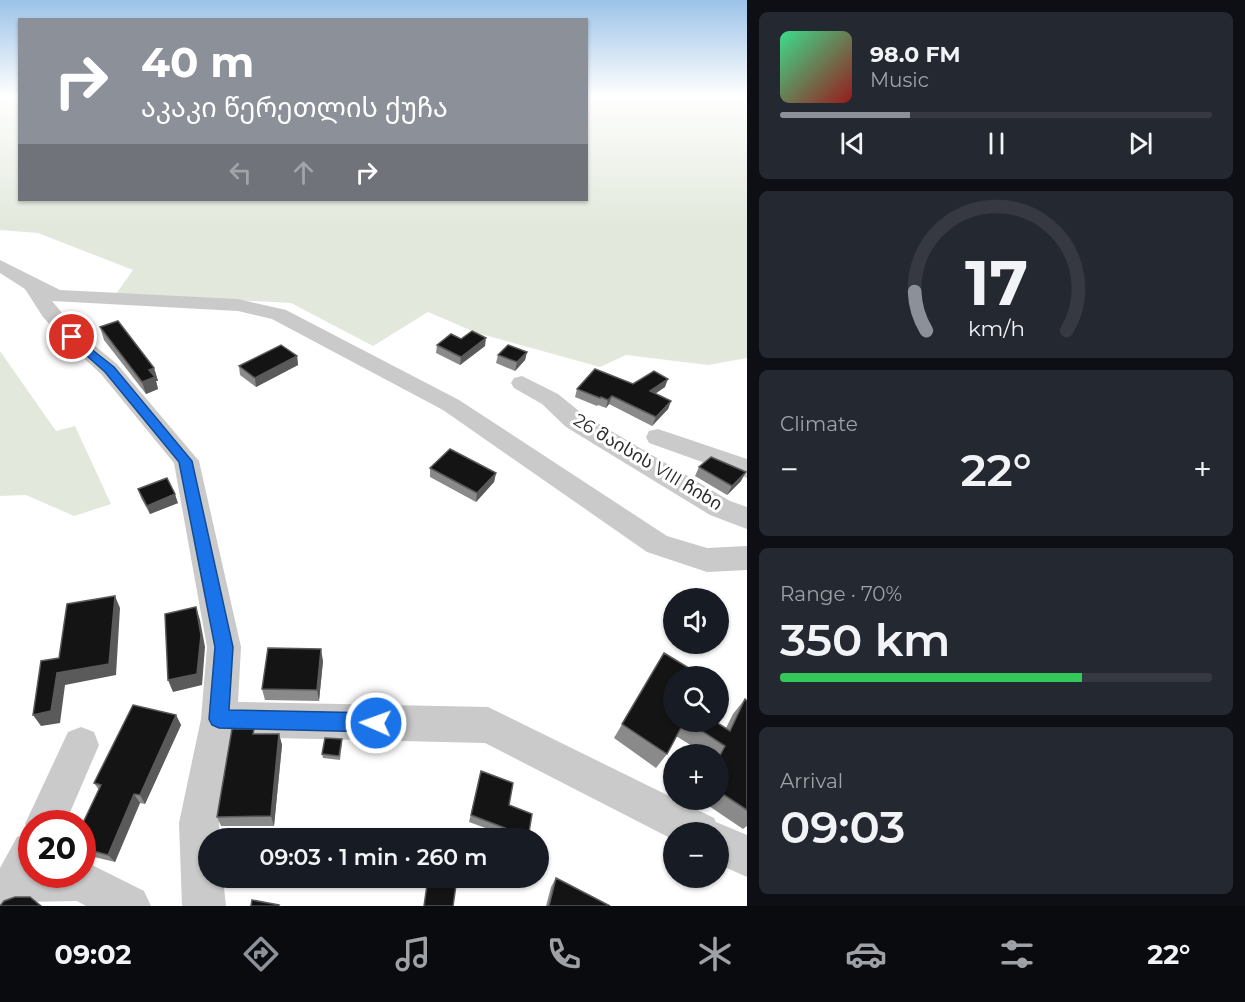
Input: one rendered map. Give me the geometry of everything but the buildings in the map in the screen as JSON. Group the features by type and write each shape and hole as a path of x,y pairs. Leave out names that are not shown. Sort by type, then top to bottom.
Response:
{"street":[{"path":"0,265 32,285 57,296 238,305 279,314 451,405 657,544 707,560 747,558"},
{"path":"32,285 50,313 72,337 110,369 186,461 224,647 219,719 198,823 204,906"},
{"name":"26 მაისის VIII ჩიხი","path":"522,383 550,399 575,421 720,508 747,518"},
{"path":"658,437 747,469"},
{"path":"219,719 488,726 680,822"},
{"path":"51,810 81,745"},
{"path":"729,847 747,856"},
{"path":"16,875 80,880 129,906"}],"shaded area":[{"path":"0,139 18,139 18,201 588,201 588,139 747,139 747,358 708,365 626,355 600,367 477,333 428,312 373,346 291,303 116,294 133,270 38,233 0,230"},
{"path":"0,351 56,431 75,426 111,504 74,516 26,495 0,496"}],"route":[{"path":"72,337 110,369 186,461 224,647 219,719 376,723"}]}
